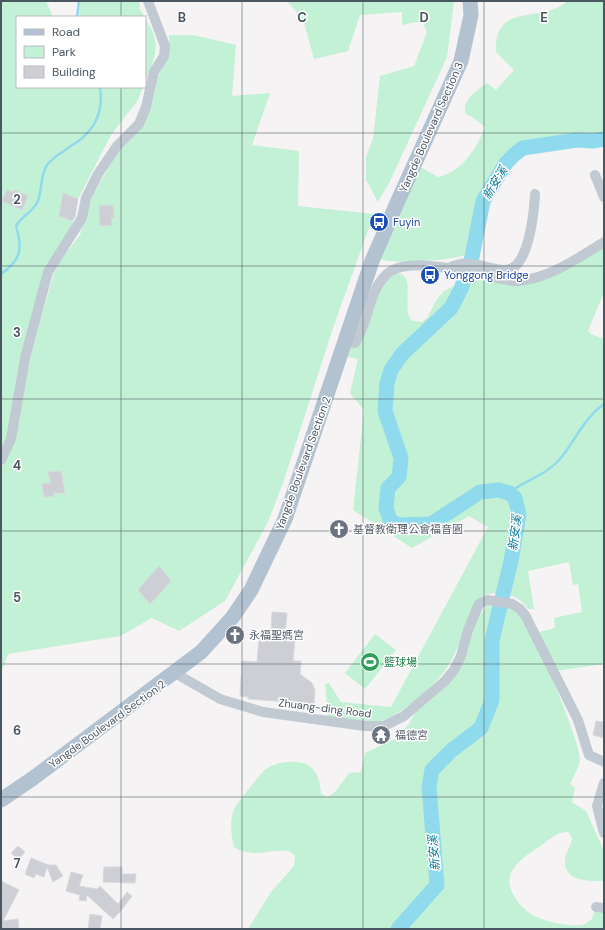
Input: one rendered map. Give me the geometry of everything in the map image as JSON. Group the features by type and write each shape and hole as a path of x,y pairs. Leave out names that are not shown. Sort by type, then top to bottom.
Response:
{"main road":[{"name":"Yangde Boulevard Section 3","path":"396,204 460,61 471,14 470,1"},
{"name":"Yangde Boulevard Section 2","path":"1,800 32,779 201,652 232,618 252,590 285,519 372,261 396,204"}],"street":[{"path":"1,460 11,439 25,358 48,272 82,218 86,198 98,174 117,146 139,124 146,107 154,72 164,56 165,46 148,1"},
{"path":"595,174 604,197"},
{"path":"476,270 504,271 512,270 517,265 531,234 535,194"},
{"path":"346,341 355,343 361,334 377,285 386,274 395,268 406,266 449,268 462,267 518,281 547,274 604,242"},
{"name":"Zhuang-ding Road","path":"175,673 220,699 262,712 365,726 384,726 404,716 445,681 454,670 461,656 468,630 479,604 487,600 512,604 520,609 534,630 578,720 589,755 604,762"},
{"path":"604,783 597,806 604,832"}],"green space":[{"path":"1,1 46,1 52,16 16,16 16,88 143,88 138,100 111,135 78,199 63,194 59,216 74,222 44,270 17,374 8,437 1,451","holes":["7,190 14,192 15,190 27,196 22,210 2,201"]},
{"path":"80,1 140,1 139,8 144,16 79,16"},
{"path":"287,1 454,1 447,57 390,181 378,202 366,180 366,157 373,139 380,76 414,66 427,32 422,21 402,25 402,12 360,15 348,51 314,59 303,19"},
{"path":"567,1 604,1 604,134 549,140 525,145 512,150 500,165 476,207 474,226 467,254 451,258 410,262 387,261 381,259 417,168 422,168 438,177 446,175 461,165 468,158 478,143 485,127 466,114 465,105 475,92 487,83 496,90 514,70 496,52 497,36 503,25 511,19 557,8"},
{"path":"146,20 154,35 156,50 146,80"},
{"path":"169,35 193,35 236,45 232,96 270,93 252,145 299,151 298,206 374,214 334,325 283,483 268,522 225,601 179,631 152,618 120,636 8,654 1,672 1,468 16,435 26,377 35,339 53,276 59,262 80,235 92,196 112,162 152,103 158,78 169,51"},
{"path":"604,247 604,292 588,331 591,334 604,339 604,664 556,671 539,632 555,628 554,618 582,612 578,584 573,585 569,562 528,571 534,609 528,609 523,603 511,595 495,593 481,597 475,602 451,662 424,693 395,715 377,722 352,721 328,717 325,684 329,683 341,702 391,707 488,527 469,516 412,548 353,510 364,410 350,393 358,359 348,357 357,330 376,290 388,277 400,274 405,277 408,289 407,304 409,317 413,321 422,322 427,318 437,299 444,291 468,279 486,279 513,284"},
{"path":"487,606 503,607 515,611 525,623 534,639 564,708 578,748 580,762 570,784 575,788 572,802 586,811 604,851 604,881 578,879 568,872 565,867 565,859 572,838 568,832 560,833 531,852 517,864 510,877 509,883 511,889 517,901 531,914 556,923 570,925 586,924 592,919 595,909 604,907 604,929 248,929 271,892 294,866 295,856 289,851 281,850 262,853 248,853 234,847 231,827 235,807 264,771 276,764 296,762 308,765 318,777 321,794 328,797 336,791 349,773 361,772 365,753 395,739 409,724 414,714 444,688 479,616"},
{"name":"籃球場","path":"375,634 396,650 365,689 345,673"}],"building":[{"path":"7,190 14,192 15,190 28,196 22,210 2,201"},
{"path":"63,193 78,199 75,217 72,221 59,216"},
{"path":"113,205 114,218 111,218 112,225 100,226 99,206"},
{"path":"61,471 65,493 53,493 54,496 44,497 42,484 51,483 48,472"},
{"path":"159,566 171,581 150,604 138,590"},
{"path":"272,612 287,613 285,638 295,639 293,661 301,661 300,674 312,683 315,690 314,704 248,699 248,697 240,696 242,661 257,662 259,635 271,636"},
{"path":"596,721 604,722 604,738 593,735"},
{"path":"18,846 25,852 18,860 11,853"},
{"path":"31,858 48,865 56,865 63,876 53,882 47,867 44,877 36,874 34,878 25,874"},
{"path":"104,867 122,867 122,874 136,874 135,883 103,882"},
{"path":"71,872 83,875 79,886 97,889 100,886 118,904 127,892 132,896 113,919 87,895 86,901 79,900 80,895 66,891"},
{"path":"1,881 19,890 3,921 18,919 19,929 1,929"},
{"path":"90,914 102,916 100,929 88,929"}],"waterway":[{"path":"77,16 79,1"},
{"path":"1,274 13,264 19,253 20,248 16,226 37,203 43,174 47,165 79,141 91,128 95,121 100,105 100,88"},
{"name":"新安溪","path":"398,929 437,885 429,787 432,770 452,750 481,728 492,700 492,640 511,561 519,514 515,498 509,493 499,490 480,492 431,524 398,525 390,520 386,508 388,488 399,477 401,458 385,411 387,383 391,370 402,354 451,308 461,289 472,257 483,201 506,163 523,148 577,140 593,141 604,139"},
{"path":"509,493 554,465 591,416 604,404"}],"place":[{"name":"Fuyin","path":"379,222"},
{"name":"Yonggong Bridge","path":"430,275"},
{"name":"基督教衛理公會福音園","path":"339,529"},
{"name":"永福聖媽宮","path":"235,635"},
{"name":"籃球場","path":"370,662"},
{"name":"福德宮","path":"381,735"}]}
